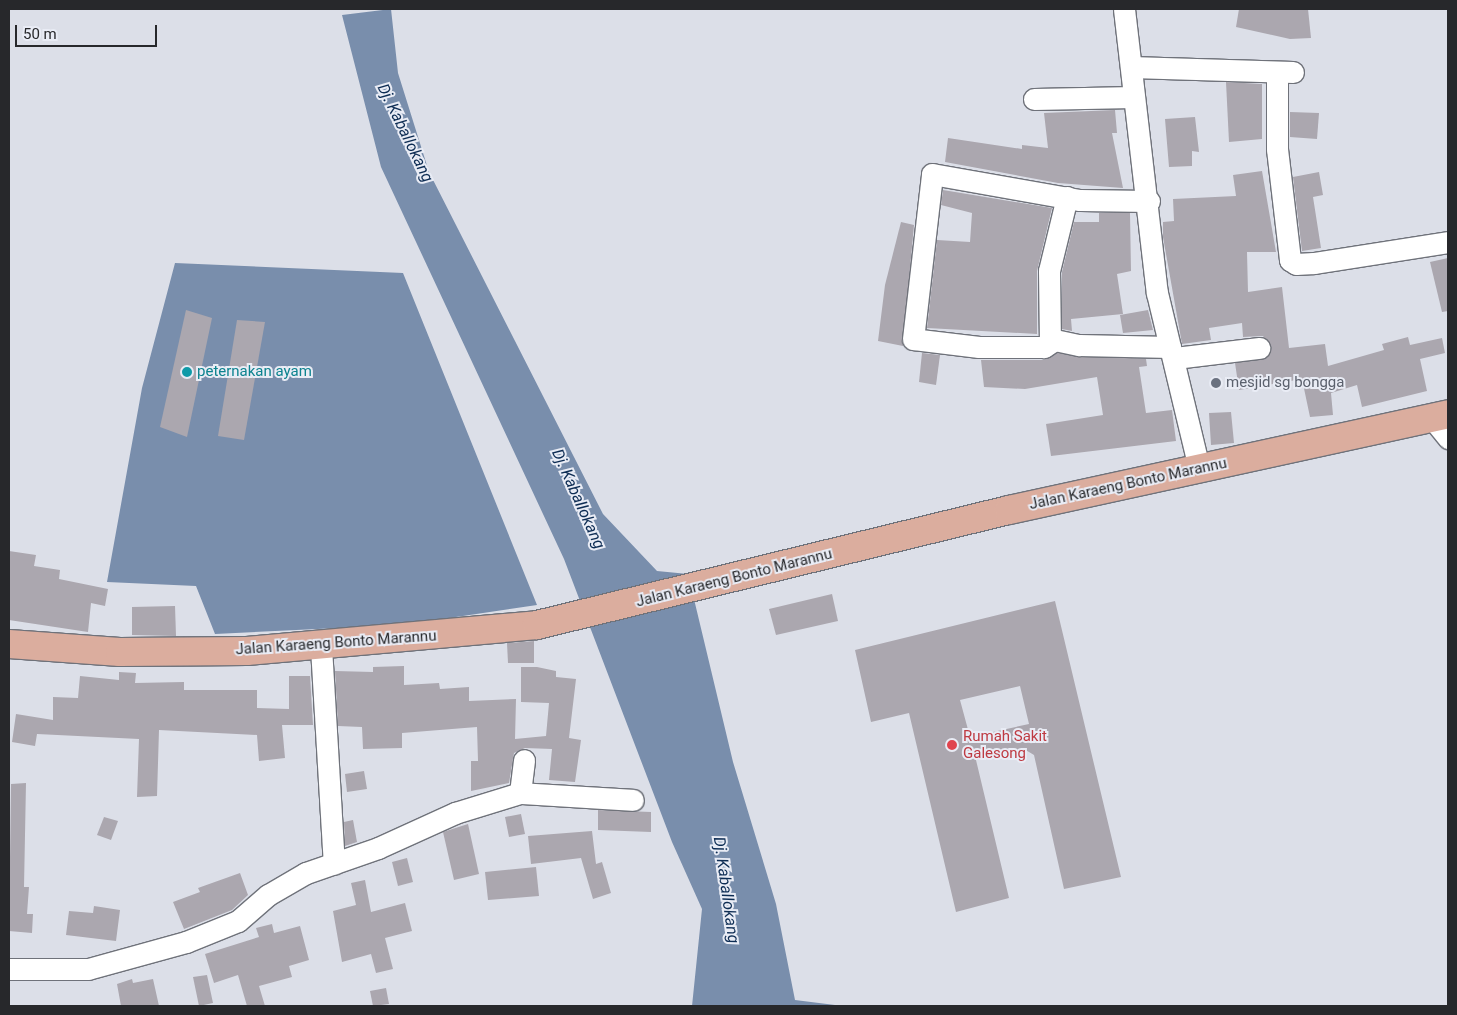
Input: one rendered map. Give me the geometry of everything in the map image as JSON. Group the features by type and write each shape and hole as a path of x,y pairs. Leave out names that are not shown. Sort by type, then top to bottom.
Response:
{"main road":[{"name":"Jalan Karaeng Bonto Marannu","path":"9,644 137,652 321,647 487,631 585,615 1199,468 1443,423"}],"street":[{"path":"1124,9 1149,201 1157,294 1199,468"},
{"path":"1131,67 1285,72 1277,149 1290,260 1296,264 1314,263 1448,242"},
{"path":"1034,99 1134,97"},
{"path":"1149,201 1067,197 932,174 913,339 988,347 1044,347 1053,341 1172,352 1259,348"},
{"path":"1053,341 1049,271 1067,197"},
{"path":"321,647 334,864"},
{"path":"520,793 524,760"},
{"path":"9,969 88,969 159,951 238,921 284,884 455,813 520,793 633,800"}],"water":[{"name":"Dj. Kaballokang","path":"391,9 398,73 429,172 603,514 657,571 688,574 733,762 776,904 795,1000 843,1006 692,1006 702,909 672,842 564,559 381,167 342,15"},
{"path":"175,263 403,273 537,605 402,625 215,634 196,586 107,582 142,388"}],"building":[{"path":"1239,9 1308,9 1311,38 1290,39 1236,27"},
{"path":"1226,82 1262,84 1262,139 1229,142"},
{"path":"1115,110 1117,133 1112,133 1123,188 1058,183 945,162 948,138 1022,149 1022,145 1048,148 1044,113"},
{"path":"1290,112 1319,113 1317,139 1290,137"},
{"path":"1195,117 1199,152 1192,151 1192,166 1169,167 1165,119"},
{"path":"1262,171 1276,252 1247,252 1248,292 1282,287 1289,348 1325,344 1328,366 1384,350 1382,344 1408,337 1410,345 1442,338 1445,353 1420,359 1427,391 1362,407 1357,385 1331,393 1333,415 1310,417 1302,379 1239,390 1235,363 1266,358 1271,347 1263,336 1243,337 1242,323 1209,328 1211,340 1182,344 1163,237 1163,222 1174,221 1173,199 1236,196 1233,175"},
{"path":"1319,172 1323,195 1313,197 1321,248 1302,251 1293,177"},
{"path":"943,190 1052,208 1037,271 1037,334 927,328 937,240 970,242 972,213 941,205"},
{"path":"1099,213 1130,213 1131,271 1117,274 1123,314 1071,319 1072,331 1062,329 1062,272 1074,222 1099,222"},
{"path":"901,222 914,225 903,346 878,341 885,285"},
{"path":"1448,258 1448,311 1442,312 1430,262"},
{"name":"peternakan ayam","path":"186,310 212,318 187,437 160,427"},
{"path":"1148,310 1153,330 1123,333 1120,315"},
{"name":"peternakan ayam","path":"237,320 265,322 244,440 218,436"},
{"path":"922,353 940,355 936,385 919,382"},
{"path":"1057,353 1146,359 1147,366 1139,367 1146,413 1172,410 1176,441 1051,456 1046,424 1103,415 1097,377 1025,389 984,387 981,360 1044,360"},
{"path":"1231,412 1234,443 1211,445 1209,413"},
{"path":"9,551 36,555 34,566 60,570 59,579 108,589 105,606 91,603 88,632 9,620"},
{"path":"832,594 838,621 776,635 769,609"},
{"path":"1055,601 1121,877 1064,889 1034,755 1024,749 976,760 1009,898 956,912 909,713 871,722 855,650","holes":["1020,686 1029,724 970,737 960,700"]},
{"path":"175,606 176,636 132,635 132,607"},
{"path":"534,641 534,663 508,663 507,643"},
{"path":"404,666 404,685 439,683 440,689 469,687 469,701 516,699 515,739 546,736 549,703 521,702 521,667 537,667 556,671 556,677 576,679 569,738 581,740 575,782 549,780 552,749 525,748 514,753 509,783 471,791 471,761 478,761 477,727 402,733 402,748 363,749 362,727 338,726 335,671 373,672 373,667"},
{"path":"119,672 136,673 135,683 184,682 184,690 257,690 257,708 289,709 289,676 310,676 313,725 282,725 285,758 259,761 257,735 159,730 157,796 137,797 139,739 37,734 35,746 12,742 16,714 53,720 53,697 78,698 80,676 119,680"},
{"path":"364,771 367,789 347,792 345,774"},
{"path":"26,783 24,887 29,887 27,914 33,914 32,933 9,931 11,784"},
{"path":"598,810 651,812 651,832 598,830"},
{"path":"521,814 525,834 509,837 505,817"},
{"path":"104,817 118,821 111,840 97,835"},
{"path":"353,820 357,842 345,846 344,822"},
{"path":"468,824 479,874 454,880 443,832"},
{"path":"592,831 596,864 602,862 611,893 593,899 581,858 531,864 528,836"},
{"path":"407,858 413,882 398,886 392,862"},
{"path":"536,867 539,896 488,900 485,872"},
{"path":"240,873 248,895 232,910 184,929 173,902 200,892 198,888"},
{"path":"365,880 371,912 405,903 412,931 385,938 393,969 376,973 371,954 342,962 333,911 356,905 351,883"},
{"path":"94,906 120,910 116,941 66,935 69,911 93,913"},
{"path":"272,924 274,933 300,926 309,960 289,966 292,977 259,986 265,1006 247,1006 238,975 214,983 205,954 259,937 256,928"},
{"path":"207,975 213,1003 199,1006 193,977"},
{"path":"132,979 133,983 153,979 159,1006 121,1006 117,984"},
{"path":"386,988 389,1004 373,1006 370,991"}],"place":[{"name":"peternakan ayam","path":"187,372"},
{"name":"mesjid sg bongga","path":"1216,383"},
{"name":"Rumah Sakit Galesong","path":"952,745"}]}
